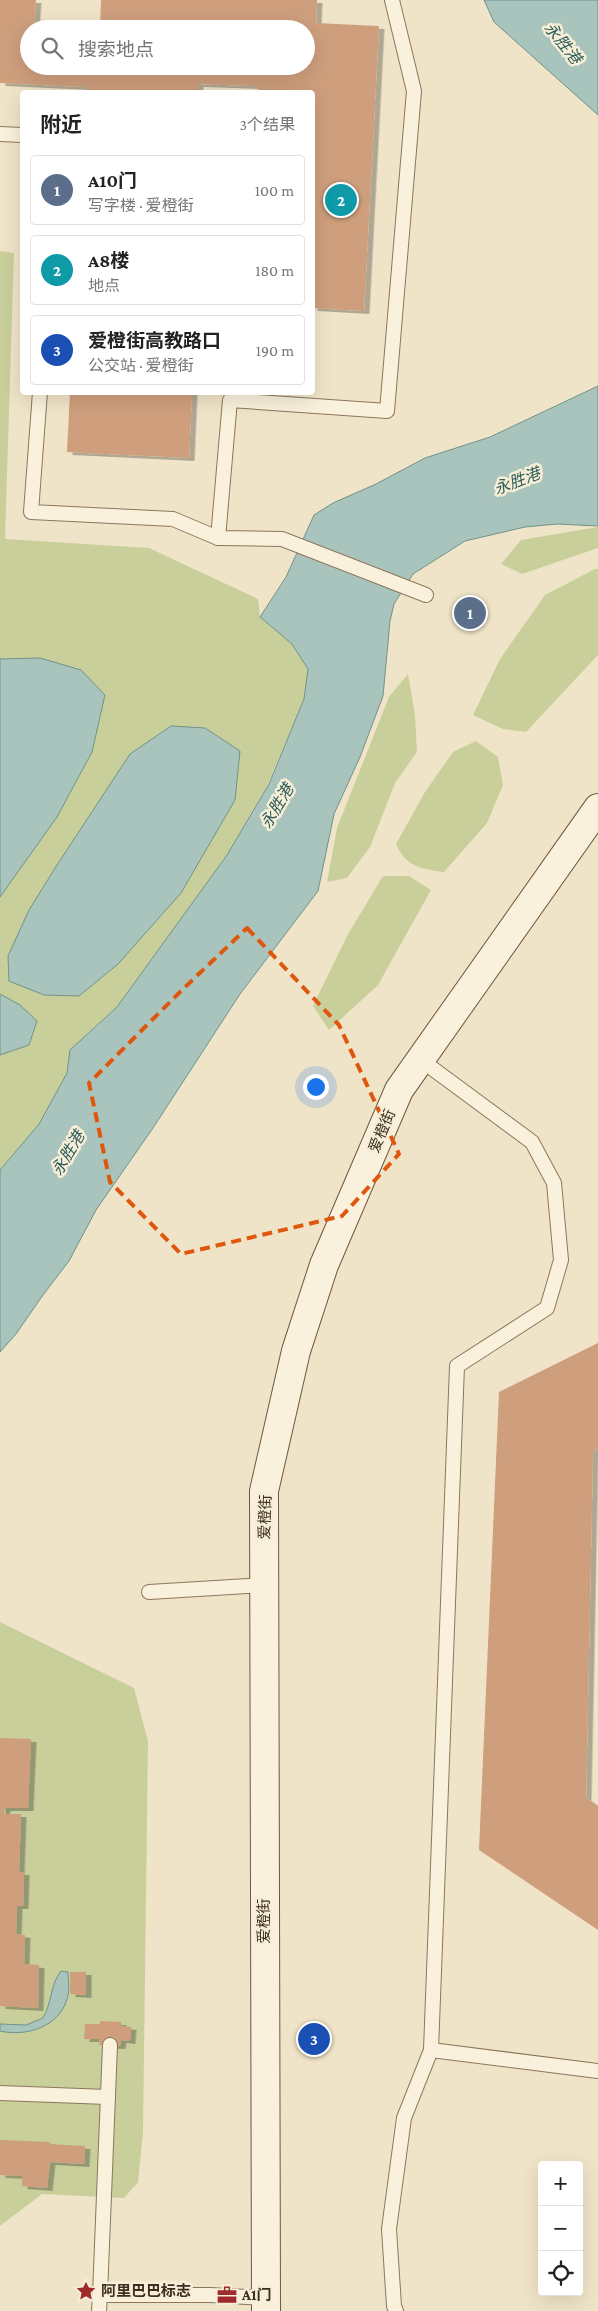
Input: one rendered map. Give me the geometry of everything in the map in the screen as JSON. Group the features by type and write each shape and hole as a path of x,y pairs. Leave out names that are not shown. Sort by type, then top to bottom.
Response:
{"street":[{"name":"爱橙街","path":"266,2304 264,1491 296,1351 324,1265 400,1090 598,808"}],"lane":[{"path":"218,538 230,400 387,411 414,91 392,0"},
{"path":"0,134 20,135"},
{"path":"40,395 30,512 173,519 218,538 282,538 426,595"},
{"path":"396,2311 394,2306 389,2229 404,2118 431,2050 457,1366 547,1308 561,1260 554,1183 532,1142 421,1060"},
{"path":"149,1592 263,1585"},
{"path":"100,2311 110,2045"},
{"path":"431,2050 598,2071"},
{"path":"0,2093 108,2097"},
{"path":"100,2295 210,2295 266,2304"}],"highlighted area":[{"path":"247,928 339,1025 399,1154 342,1216 181,1254 110,1182 89,1083"}],"green space":[{"path":"0,251 14,253 5,539 149,548 258,599 260,617 292,644 308,669 304,699 268,784 227,855 117,1007 70,1050 67,1073 39,1124 0,1170"},
{"path":"598,527 598,548 522,574 501,564 521,540"},
{"path":"598,569 598,655 526,732 503,729 473,715 500,659 545,595"},
{"path":"408,674 415,715 417,752 395,783 370,847 347,878 327,882 337,828 389,697"},
{"path":"476,741 498,757 503,785 487,823 444,872 415,866 404,858 396,844 425,792 453,752"},
{"path":"383,876 409,876 431,890 378,985 329,1030 313,1006 347,936"},
{"path":"0,1622 134,1688 148,1741 143,2133 138,2182 124,2198 42,2194 0,2226"}],"water":[{"name":"永胜港","path":"484,0 598,0 598,115 494,22"},
{"name":"永胜港","path":"598,386 598,526 557,524 525,527 465,541 413,574 394,604 390,621 383,696 360,757 334,814 318,891 240,994 153,1128 96,1210 69,1261 16,1334 0,1352 0,1170 39,1124 67,1073 70,1050 117,1007 227,855 269,784 304,699 308,669 292,644 260,617 286,577 314,515 333,503 376,484 425,458 490,437"},
{"path":"40,658 81,670 105,695 92,752 57,817 0,897 0,659"},
{"path":"171,726 205,728 240,751 235,800 181,893 118,964 79,996 44,995 9,981 8,956 29,910 57,865 130,754"},
{"path":"0,994 20,1005 37,1021 29,1045 0,1055"},
{"path":"61,1971 68,1972 68,1993 63,2009 57,2017 40,2028 31,2031 0,2031 0,2024 26,2025 43,2018 57,1976"}],"building":[{"path":"0,0 36,0 35,20 20,20 20,75 315,75 315,20 100,20 101,0 317,0 316,23 379,26 364,311 315,308 315,90 258,90 258,86 198,84 198,90 85,90 86,87 0,83"},
{"path":"70,395 192,395 189,458 67,452"},
{"path":"598,1343 598,1448 593,1451 586,1798 598,1806 598,1930 479,1850 499,1392"},
{"path":"0,1738 31,1739 28,1808 5,1808 4,1814 21,1814 19,1872 24,1872 23,1906 17,1906 16,1934 25,1935 24,1964 39,1965 38,2008 0,2006"},
{"path":"70,1972 86,1972 86,1995 70,1994"},
{"path":"100,2021 121,2022 122,2026 131,2027 130,2041 121,2040 120,2046 99,2045 100,2039 84,2039 85,2024 100,2024"},
{"path":"0,2140 50,2142 50,2144 85,2146 84,2164 50,2162 47,2188 22,2186 22,2176 0,2175"}],"place":[{"name":"A8楼","path":"341,200"},
{"name":"A10门","path":"470,613"},
{"name":"爱橙街高教路口","path":"314,2039"},
{"name":"阿里巴巴标志","path":"86,2291"},
{"name":"A1门","path":"227,2295"}]}
